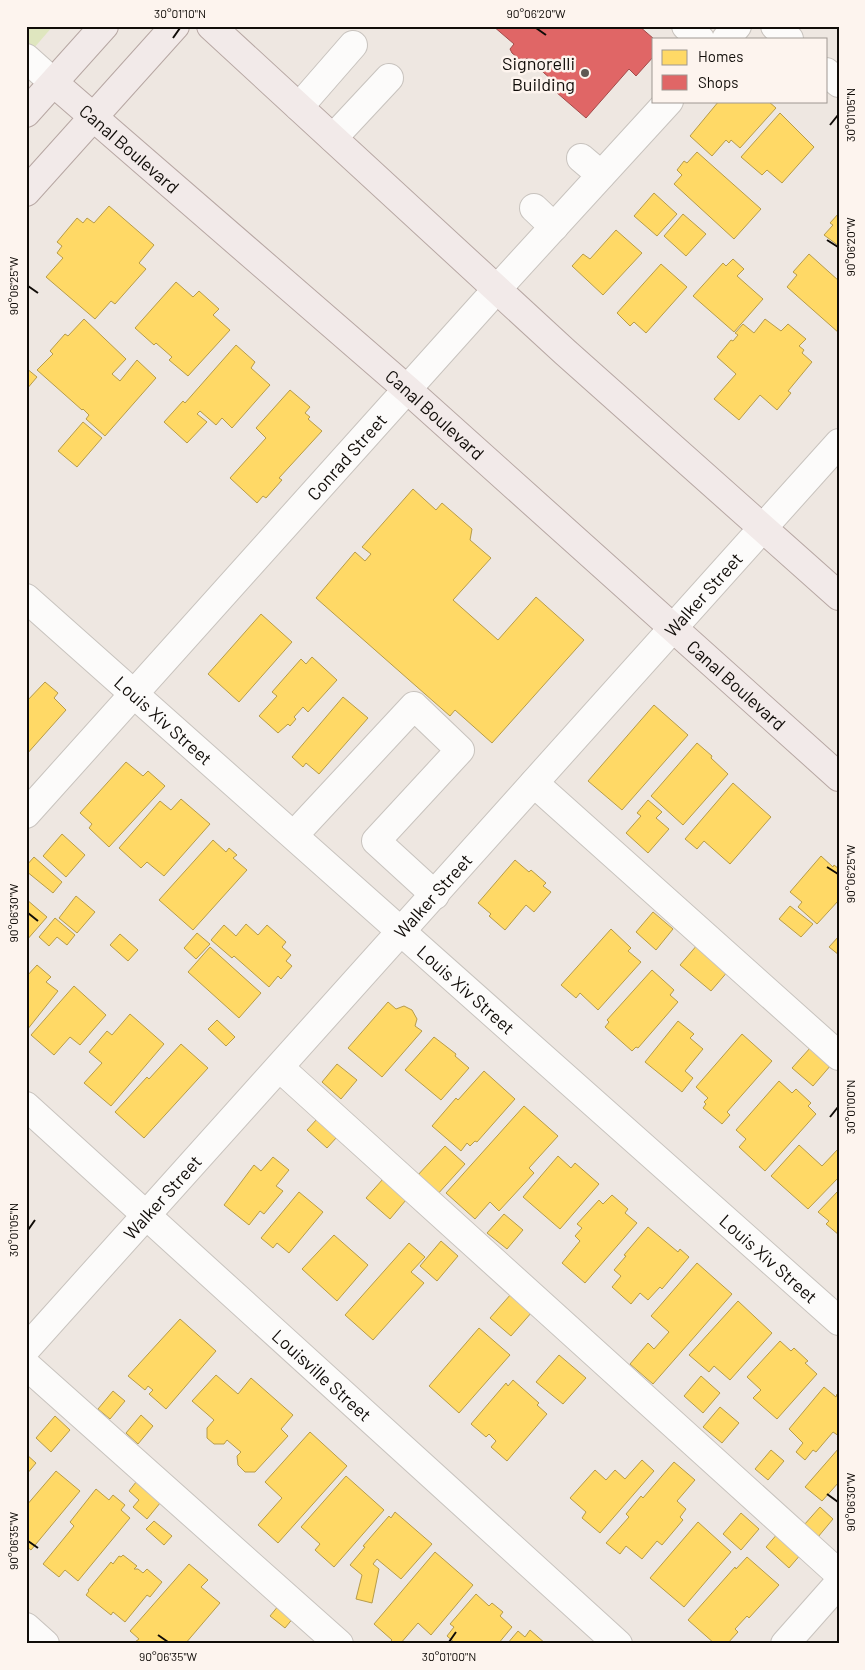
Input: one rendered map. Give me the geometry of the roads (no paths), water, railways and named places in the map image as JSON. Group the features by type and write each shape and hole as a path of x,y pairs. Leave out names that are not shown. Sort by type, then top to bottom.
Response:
{"main road":[{"path":"26,113 104,26"},
{"path":"26,192 175,26"},
{"path":"211,26 497,290 839,596"},
{"name":"Canal Boulevard","path":"54,83 408,390 839,777"}],"street":[{"path":"686,26 699,38"},
{"path":"727,38 737,26"},
{"path":"775,26 788,38"},
{"path":"299,107 353,45"},
{"name":"Canal Boulevard","path":"26,58 54,83"},
{"path":"828,74 839,83"},
{"path":"333,138 389,78"},
{"name":"Conrad Street","path":"26,814 554,226 668,102"},
{"path":"580,158 601,175"},
{"path":"534,208 554,226"},
{"name":"Walker Street","path":"26,1349 402,932 839,442"},
{"name":"Louis Xiv Street","path":"26,598 839,1321"},
{"path":"294,835 414,706 460,750 376,841 435,895"},
{"path":"534,783 839,1056"},
{"path":"280,1068 839,1574"},
{"name":"Louisville Street","path":"26,1106 618,1644"},
{"path":"26,1365 339,1644"},
{"path":"785,1644 839,1584"},
{"path":"26,1627 45,1644"}],"place":[{"name":"Signorelli Building","path":"585,73"}]}
